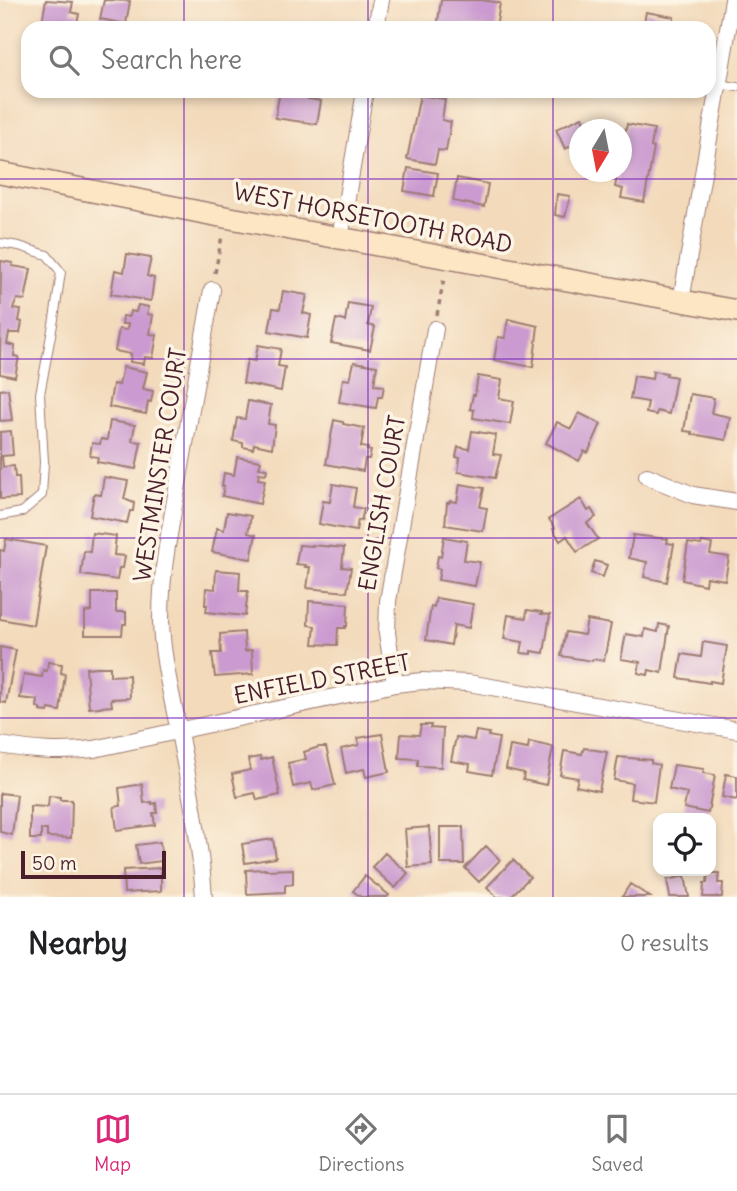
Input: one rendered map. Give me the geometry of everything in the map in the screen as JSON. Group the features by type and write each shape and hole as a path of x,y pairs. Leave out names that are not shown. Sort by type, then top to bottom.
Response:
{"main road":[{"name":"WEST HORSETOOTH ROAD","path":"0,173 737,311"}],"street":[{"path":"377,21 381,0"},
{"path":"716,96 733,0"},
{"path":"340,238 364,98"},
{"path":"681,301 716,98"},
{"name":"WESTMINSTER COURT","path":"204,897 195,811 166,667 161,622 163,577 212,290"},
{"name":"ENGLISH COURT","path":"395,684 387,633 388,601 435,329"},
{"path":"647,476 693,495 737,502"},
{"name":"ENFIELD STREET","path":"0,745 37,751 94,749 395,684 422,681 468,683 737,730"}],"lane":[{"path":"718,84 737,86"},
{"path":"0,243 47,254 61,272 40,394 44,462 42,495 22,512 0,516"}],"path":[{"path":"212,290 225,217"},
{"path":"435,329 449,258"}],"building":[{"path":"46,0 73,2 71,12 79,14 78,21 42,21"},
{"path":"104,0 130,1 127,21 100,19"},
{"path":"441,0 500,3 497,21 438,21"},
{"path":"646,12 674,17 673,21 644,21"},
{"path":"279,98 321,101 317,124 275,118"},
{"path":"419,98 445,99 442,120 451,122 446,151 438,150 435,164 407,159"},
{"path":"569,123 569,147 565,149 556,129"},
{"path":"632,125 654,129 651,147 654,148 644,202 621,198 623,189 615,187 616,182 632,182"},
{"path":"408,168 438,173 434,196 404,191"},
{"path":"457,178 488,184 484,207 453,201"},
{"path":"557,194 570,196 565,217 555,215"},
{"path":"127,254 151,258 147,276 154,278 151,301 111,294 115,270 124,272"},
{"path":"1,261 31,269 25,300 17,299 13,309 21,310 20,333 9,333 7,344 15,346 14,356 19,357 15,377 0,374"},
{"path":"283,291 307,295 303,313 311,315 307,338 269,331 273,308 280,309"},
{"path":"348,303 371,307 368,325 375,327 370,350 331,343 336,319 345,321"},
{"path":"138,305 149,307 147,314 153,315 150,334 157,335 153,358 145,357 144,364 130,362 131,354 115,351 119,329 127,330 128,324 122,324 123,316 129,317 130,311 136,312"},
{"path":"508,319 538,326 533,367 494,360 498,337 505,338"},
{"path":"258,345 281,349 278,366 285,367 281,391 243,383 247,360 255,361"},
{"path":"354,362 377,366 374,385 384,386 376,408 339,402 343,379 350,380"},
{"path":"123,367 147,372 143,389 153,391 146,414 109,407 113,384 119,385"},
{"path":"653,371 676,377 669,414 657,411 656,415 646,413 648,402 630,399 634,376 652,379"},
{"path":"478,376 502,380 499,398 514,401 510,424 473,418 474,410 470,409"},
{"path":"8,389 12,420 0,421 0,390"},
{"path":"690,394 714,398 711,413 730,417 726,440 684,431"},
{"path":"248,401 271,405 268,424 275,425 272,448 254,444 253,449 233,441 237,418 245,419"},
{"path":"579,413 601,424 588,453 584,451 579,461 546,443 557,422 571,429"},
{"path":"334,420 364,428 361,447 371,451 369,459 365,459 363,471 326,464"},
{"path":"110,421 135,425 132,441 141,442 136,469 97,462 98,457 90,456 92,443 100,444 101,439 107,440"},
{"path":"11,431 13,455 2,456 3,467 14,466 15,477 19,477 20,498 0,499 0,432"},
{"path":"472,431 496,435 493,454 501,455 495,478 458,472 458,447 469,449"},
{"path":"237,457 261,461 259,468 267,469 266,474 259,473 258,479 265,480 260,504 222,496 224,473 234,475"},
{"path":"104,477 128,481 124,499 134,503 127,523 90,516 94,494 101,495"},
{"path":"333,484 356,488 353,507 364,509 356,531 319,524 323,501 330,502"},
{"path":"460,484 484,488 480,507 487,508 483,531 445,525 447,503 457,502"},
{"path":"581,499 588,511 591,509 596,517 587,523 598,539 577,552 567,536 560,541 549,519"},
{"path":"227,512 251,516 248,533 256,535 251,559 212,552 217,528 224,530"},
{"path":"92,533 116,536 114,555 125,556 117,580 81,575 84,551 90,552"},
{"path":"633,535 668,539 667,543 674,544 667,582 644,577 647,562 629,558"},
{"path":"444,537 467,541 464,560 480,562 475,586 438,580 440,569 436,568"},
{"path":"6,539 46,546 33,625 0,619 0,550 4,551"},
{"path":"702,542 712,544 710,554 729,557 725,580 706,577 705,585 682,580 688,543 701,545"},
{"path":"299,545 344,548 342,567 351,568 347,592 307,588 310,567 296,564"},
{"path":"595,561 607,565 603,577 591,573"},
{"path":"216,570 240,572 239,591 248,591 245,616 206,612 206,588 215,589"},
{"path":"92,593 116,593 116,612 126,612 122,635 85,635 85,612 92,611"},
{"path":"436,598 473,604 469,628 454,625 451,645 426,640 431,606 434,607"},
{"path":"309,601 348,604 347,626 338,628 337,645 313,644 315,626 308,625"},
{"path":"527,610 550,615 544,653 521,653 523,642 504,639 508,615 526,618"},
{"path":"587,620 611,624 604,661 561,656 566,632 584,635"},
{"path":"659,624 669,626 662,673 649,670 648,675 638,673 640,662 621,659 626,634 644,637 645,629 658,632"},
{"path":"244,632 245,651 252,650 253,674 215,677 212,653 221,653 220,634"},
{"path":"703,642 727,646 721,683 678,678 682,654 701,657"},
{"path":"0,647 16,650 6,703 0,702"},
{"path":"48,662 62,664 61,673 65,674 60,711 40,711 37,707 38,700 20,698 24,674 42,677 43,670 47,671"},
{"path":"110,667 110,676 129,675 130,698 111,699 112,706 89,708 86,668"},
{"path":"421,725 443,729 441,767 418,766 418,759 399,758 401,734 419,735"},
{"path":"476,731 499,738 492,775 469,771 470,764 451,761 456,737 474,740"},
{"path":"382,734 389,772 366,777 364,769 346,773 341,749 359,745 358,738"},
{"path":"529,742 553,747 546,785 523,780 524,773 506,769 510,746 528,749"},
{"path":"326,747 335,785 313,790 311,783 293,787 288,763 306,759 304,752"},
{"path":"584,748 607,752 599,791 576,786 578,778 560,775 564,751 582,754"},
{"path":"260,757 261,760 272,757 280,795 257,800 255,793 237,797 232,774 250,770 248,759"},
{"path":"618,757 651,760 651,763 659,765 654,802 630,799 632,783 614,780"},
{"path":"674,765 704,769 703,773 715,775 708,813 684,808 687,793 669,789"},
{"path":"726,774 737,776 737,800 722,797"},
{"path":"142,784 144,803 156,803 157,813 153,813 155,825 117,830 114,807 121,806 119,788"},
{"path":"0,793 17,795 12,835 0,832"},
{"path":"49,796 72,800 71,838 47,837 47,830 41,830 41,839 30,839 30,806 48,807"},
{"path":"429,827 432,865 408,867 405,829"},
{"path":"440,827 463,827 464,864 440,864"},
{"path":"273,839 276,858 245,863 242,844"},
{"path":"160,842 162,861 139,864 136,845"},
{"path":"486,846 500,860 479,882 465,868"},
{"path":"385,853 408,873 395,888 372,867"},
{"path":"513,860 530,877 510,897 497,897 487,887"},
{"path":"161,868 161,891 124,893 123,870"},
{"path":"293,869 293,884 285,885 285,892 247,894 246,870"},
{"path":"716,873 719,873 718,883 723,883 722,897 703,897 704,883 707,883 708,876 716,876"},
{"path":"365,876 389,895 361,897 353,891"},
{"path":"685,876 689,897 670,897 667,880"},
{"path":"630,884 650,897 622,897"}]}
